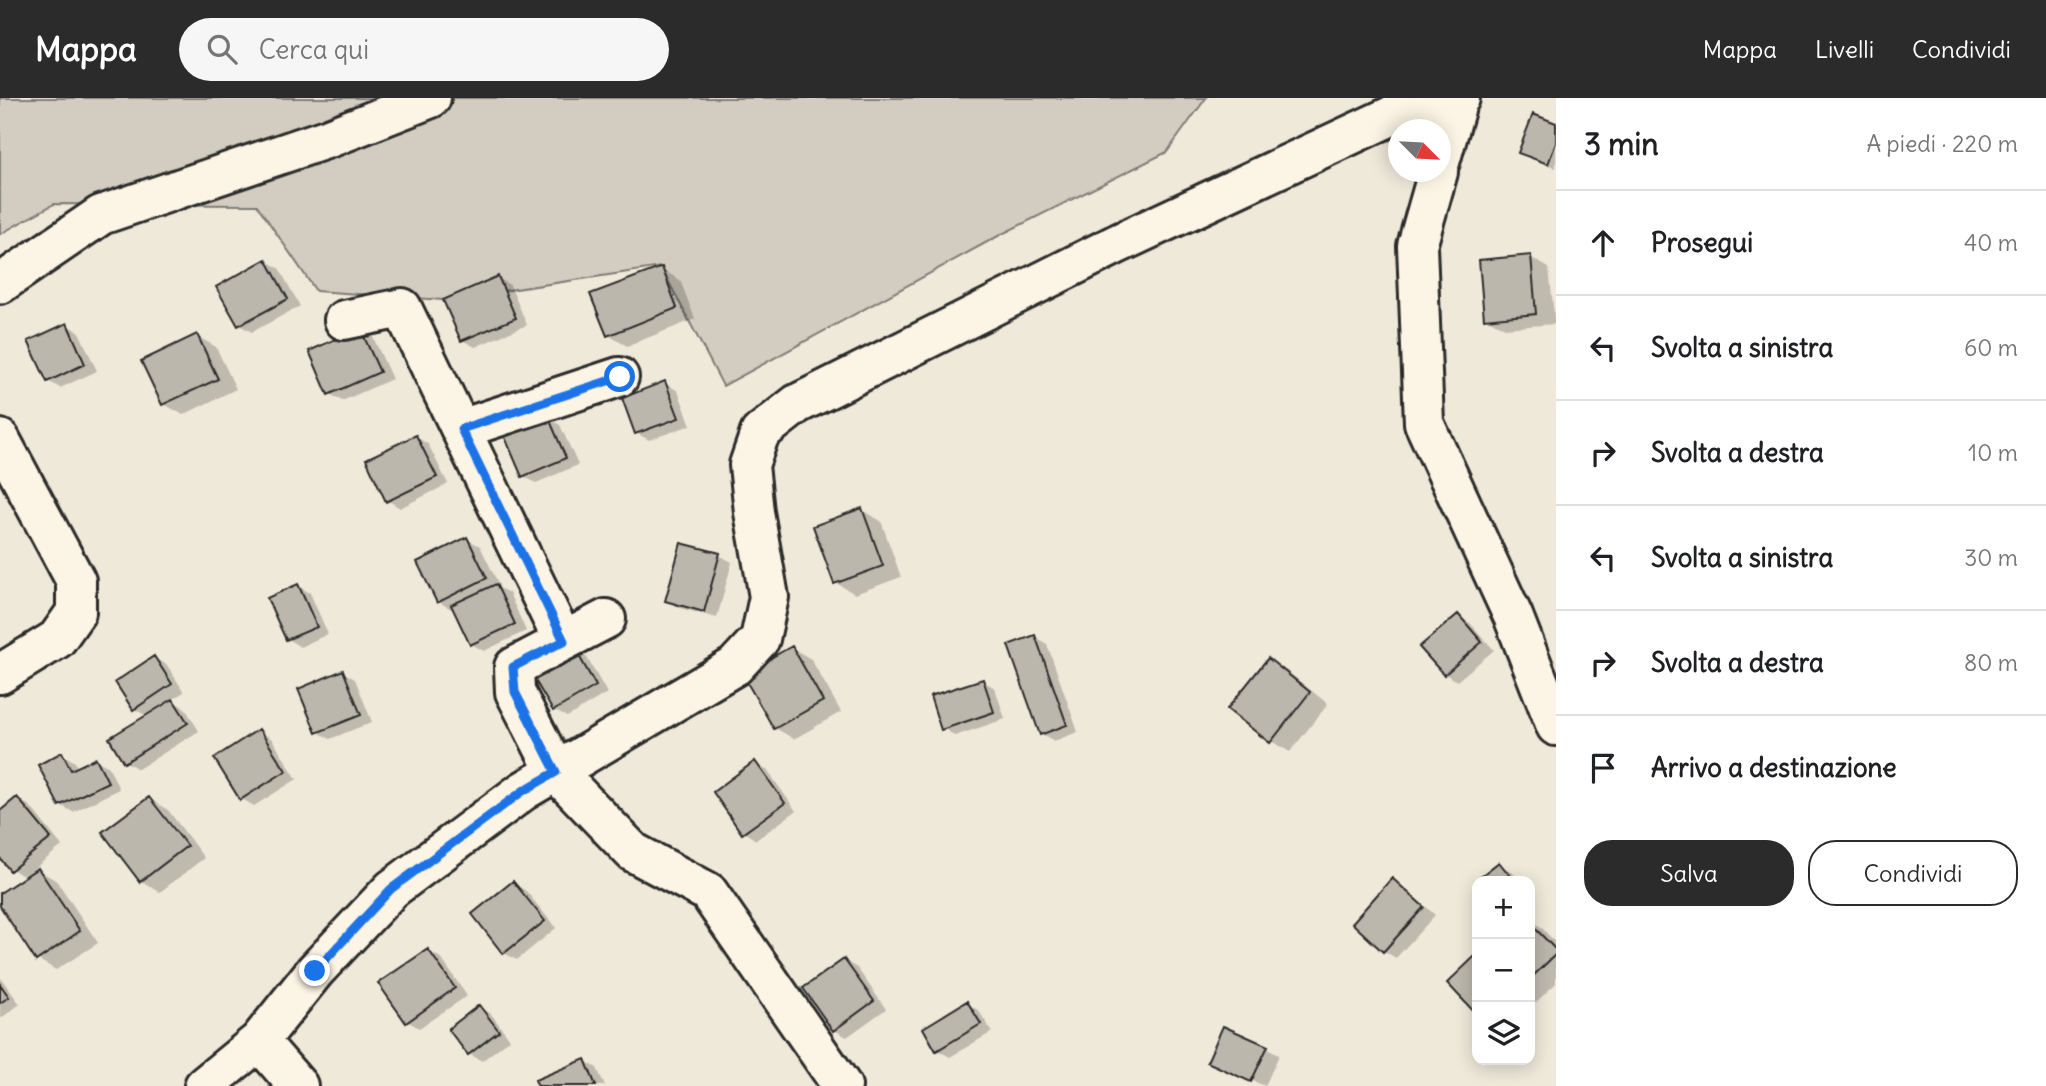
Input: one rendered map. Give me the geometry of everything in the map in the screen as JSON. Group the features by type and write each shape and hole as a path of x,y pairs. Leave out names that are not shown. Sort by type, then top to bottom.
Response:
{"street":[{"path":"0,284 101,215 329,138 431,98"},
{"path":"204,1086 259,1041 315,971 391,889 523,791 735,666 760,639 769,597 749,465 760,433 797,404 1117,244 1404,110 1459,99 1451,126"},
{"path":"1435,182 1417,246 1423,423 1513,616 1556,726"},
{"path":"344,320 402,308 564,641"},
{"path":"461,429 620,377"},
{"path":"0,439 76,581 76,612 57,639 0,674"},
{"path":"606,619 513,667 515,692 556,772 633,852 708,892 842,1086"},
{"path":"259,1041 298,1086"}],"shaded area":[{"path":"0,98 1206,98 1167,152 1000,235 723,386 661,267 443,300 316,291 257,205 54,204 0,234"}],"building":[{"path":"1533,114 1556,123 1556,143 1548,164 1518,153"},
{"path":"1531,255 1536,314 1484,319 1479,260"},
{"path":"266,259 288,299 238,326 216,287"},
{"path":"662,267 677,308 607,336 590,294"},
{"path":"498,276 516,318 461,341 443,300"},
{"path":"67,323 85,364 47,382 28,341"},
{"path":"360,328 380,372 328,395 309,351"},
{"path":"197,334 218,379 162,405 141,361"},
{"path":"665,381 679,418 635,434 622,398"},
{"path":"548,416 566,458 522,477 504,435"},
{"path":"416,435 437,477 386,502 366,459"},
{"path":"862,508 883,566 834,584 813,526"},
{"path":"467,537 487,578 437,603 417,562"},
{"path":"681,543 720,553 704,612 665,601"},
{"path":"298,584 317,627 286,640 267,598"},
{"path":"496,584 515,624 470,645 451,605"},
{"path":"1458,614 1482,642 1444,675 1419,647"},
{"path":"1035,635 1067,725 1040,735 1008,645"},
{"path":"792,646 823,701 774,729 742,674"},
{"path":"574,647 596,686 553,711 530,672"},
{"path":"154,656 172,684 133,710 115,682"},
{"path":"1268,658 1310,692 1270,743 1227,709"},
{"path":"343,670 361,715 316,733 298,689"},
{"path":"983,679 994,712 941,730 930,696"},
{"path":"173,699 188,723 124,763 109,738"},
{"path":"259,729 286,771 240,800 214,758"},
{"path":"62,752 71,770 96,758 108,782 59,806 38,765"},
{"path":"755,761 785,803 742,834 713,792"},
{"path":"17,797 51,838 10,871 0,858 0,811"},
{"path":"149,797 187,846 140,882 102,832"},
{"path":"1499,862 1510,876 1481,876"},
{"path":"38,868 80,931 36,961 0,906 0,893"},
{"path":"1392,878 1424,907 1383,952 1352,923"},
{"path":"513,881 545,921 503,954 472,914"},
{"path":"1535,928 1556,950 1556,954 1535,974"},
{"path":"428,949 455,988 406,1023 378,983"},
{"path":"844,959 874,1001 833,1031 803,988"},
{"path":"1472,959 1472,1010 1447,983"},
{"path":"0,984 9,997 0,1003"},
{"path":"967,1001 981,1024 936,1051 923,1028"},
{"path":"479,1005 499,1031 468,1055 448,1029"},
{"path":"1223,1026 1268,1046 1251,1082 1207,1062"},
{"path":"585,1059 596,1086 538,1086 535,1080"}],"route":[{"path":"315,971 391,889 523,791 556,772 515,692 513,667 564,641 461,429 620,377"}]}
